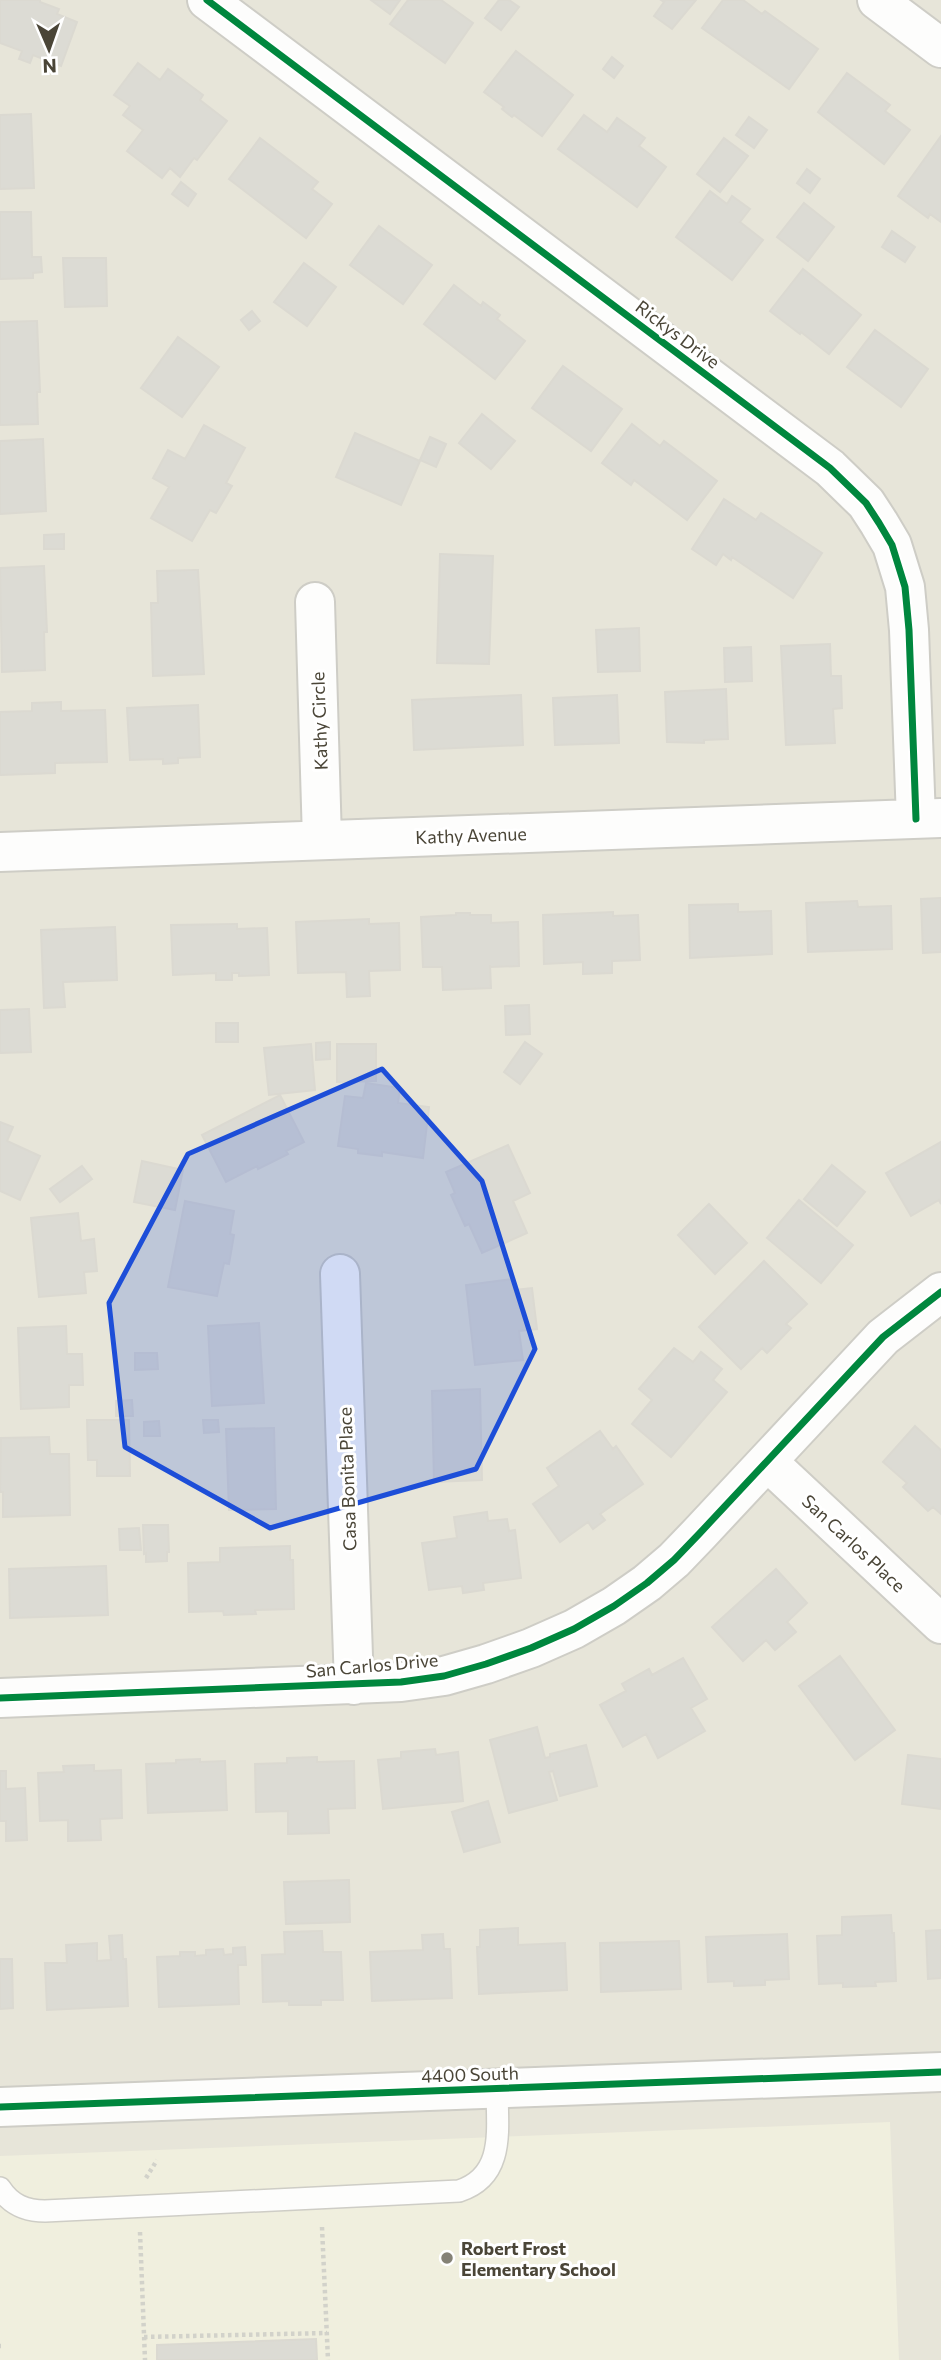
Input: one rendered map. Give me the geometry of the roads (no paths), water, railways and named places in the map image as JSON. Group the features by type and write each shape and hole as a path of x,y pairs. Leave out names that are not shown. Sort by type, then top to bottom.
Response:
{"street":[{"name":"Rickys Drive","path":"207,0 830,468 866,503 892,545 905,587 929,818"},
{"path":"877,0 941,48"},
{"name":"Kathy Circle","path":"315,602 322,840"},
{"name":"Kathy Avenue","path":"0,852 929,818"},
{"name":"Casa Bonita Place","path":"340,1274 354,1685"},
{"name":"San Carlos Drive","path":"0,1698 401,1682 444,1676 486,1664 574,1629 614,1606 674,1560 883,1337 941,1292"},
{"name":"San Carlos Place","path":"768,1462 941,1625"},
{"name":"4400 South","path":"0,2107 941,2072"}],"lane":[{"path":"0,2188 21,2208 32,2211 460,2191 479,2182 491,2165 496,2142 497,2089"}],"place":[{"name":"Robert Frost Elementary School","path":"447,2258"}]}
